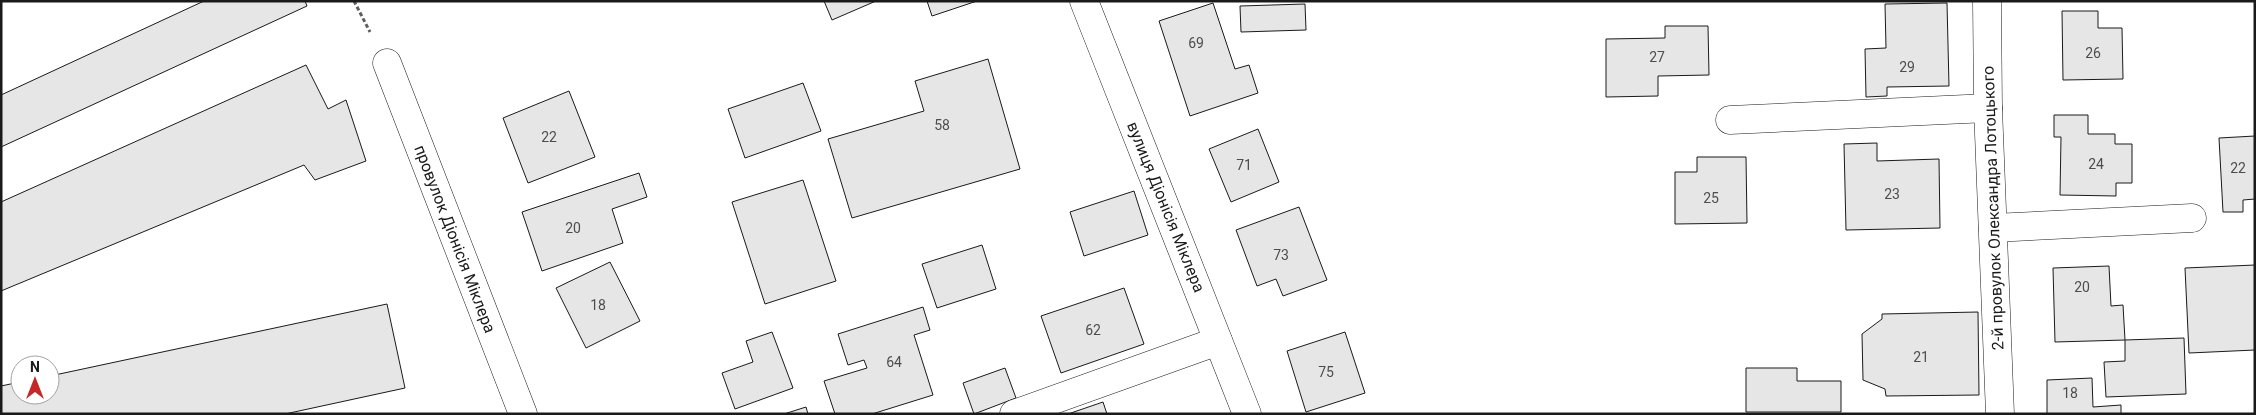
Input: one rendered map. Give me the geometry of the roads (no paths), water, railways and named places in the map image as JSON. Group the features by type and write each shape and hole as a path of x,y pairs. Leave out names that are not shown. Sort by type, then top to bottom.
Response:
{"street":[{"name":"вулиця Діонісія Міклера","path":"1084,1 1247,414"},
{"name":"2-й провулок Олександра Лотоцького","path":"1987,1 1988,108 2000,414"},
{"name":"провулок Діонісія Міклера","path":"387,64 523,414"},
{"path":"1730,120 1988,108"},
{"path":"1993,228 2192,218"},
{"path":"1014,414 1218,341"}]}
